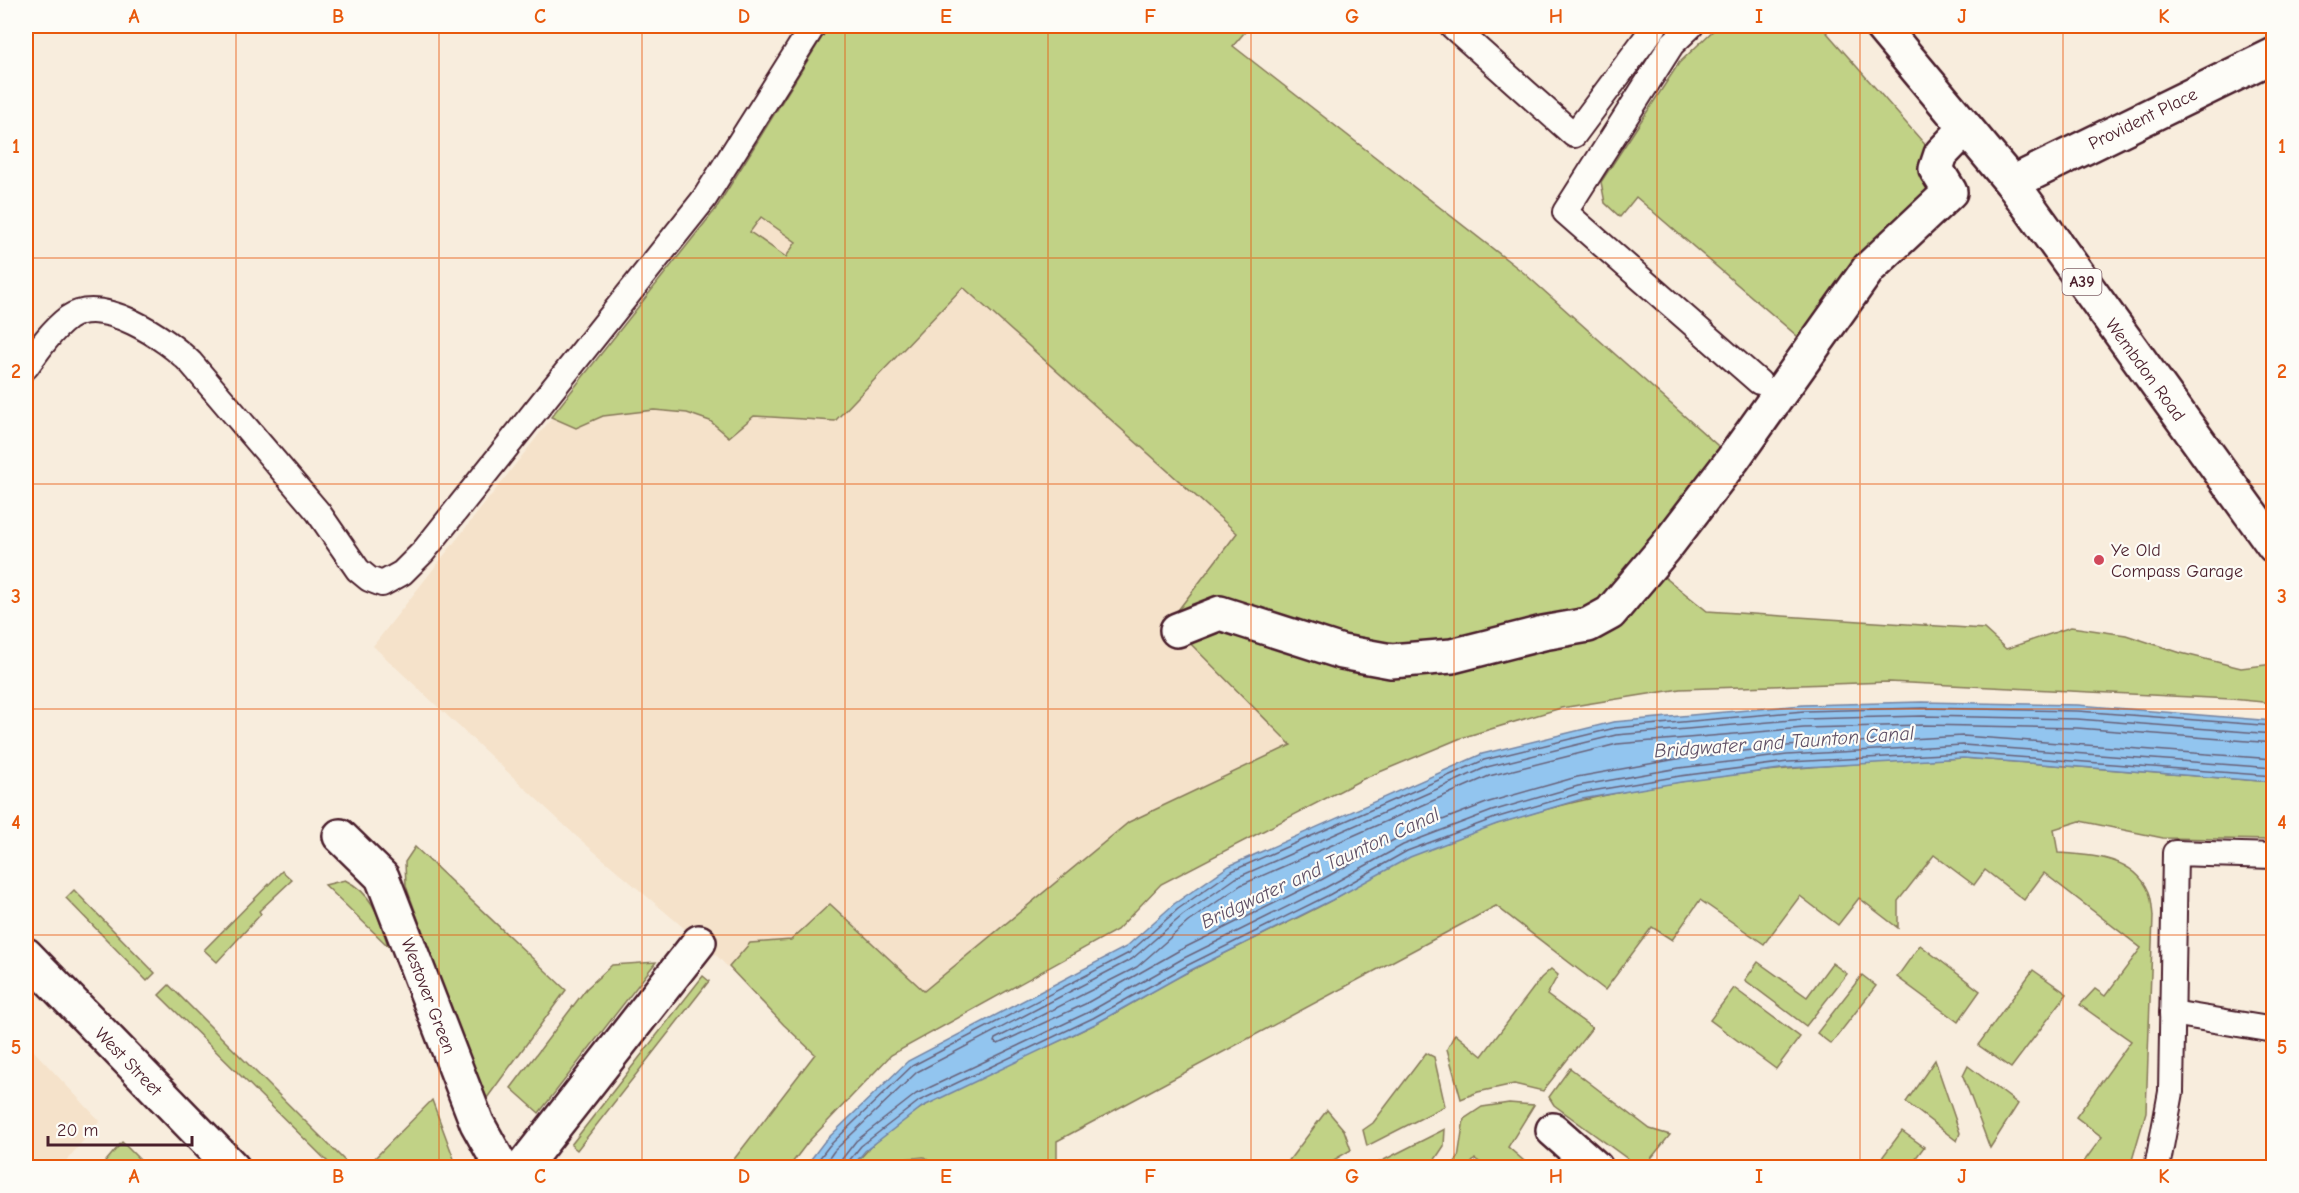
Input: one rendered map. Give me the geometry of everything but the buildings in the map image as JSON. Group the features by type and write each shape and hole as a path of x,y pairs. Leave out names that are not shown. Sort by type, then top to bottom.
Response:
{"street":[{"name":"Wembdon Road","path":"1881,26 2012,183 2274,546"},
{"name":"Provident Place","path":"2012,183 2274,55"},
{"path":"1177,630 1220,613 1341,652 1391,661 1452,656 1543,633 1588,626 1610,613 1665,548 1732,459 1869,268 1950,192 1936,169 1941,154 1966,128"},
{"name":"Westover Green","path":"340,836 382,877 477,1123 501,1167"},
{"path":"522,1167 699,942"},
{"name":"West Street","path":"26,955 233,1167"},
{"path":"1553,1130 1596,1167"}],"lane":[{"path":"26,367 43,343 69,317 80,314 91,312 112,314 158,335 179,351 318,512 358,570 369,579 382,584 402,573 423,552 704,199 813,26"},
{"path":"1452,26 1574,135 1655,26"},
{"path":"1691,26 1672,44 1565,212 1759,382"},
{"path":"2157,1167 2171,1092 2175,853 2274,856"},
{"path":"2172,1013 2274,1030"}],"shaded area":[{"path":"829,26 1233,45 1524,273 1635,595 1129,822 834,1065 784,1025 718,957 576,836 373,646 715,210"},
{"path":"31,1048 100,1121 61,1167 26,1167 26,1052"}],"green space":[{"path":"829,26 1250,26 1233,46 1524,273 1727,454 1657,571 1707,611 1984,629 2006,649 2071,627 2126,635 2181,653 2241,668 2273,664 2273,703 1889,682 1680,689 1561,708 1461,738 1363,779 1161,884 1117,930 891,1055 808,1142 789,1167 728,1167 815,1054 729,967 750,943 791,940 830,904 924,991 1129,822 1291,745 1169,622 1237,533 963,287 835,421 754,416 729,437 710,421 687,413 654,410 603,416 576,428 551,417 715,210","holes":["761,217 796,242 786,257 750,232"]},
{"path":"1718,26 1821,26 1929,149 1937,194 1804,342 1636,197 1620,217 1605,203 1601,182 1679,63"},
{"path":"1964,758 2273,782 2273,840 2163,838 2080,821 2054,829 2058,853 2097,857 2122,864 2142,880 2151,898 2153,916 2146,1112 2130,1167 2080,1167 2102,1137 2076,1117 2131,1041 2080,1005 2095,989 2105,996 2141,948 2044,873 2024,900 1985,870 1974,885 1934,855 1898,901 1898,928 1859,898 1838,925 1800,896 1764,944 1700,900 1672,940 1652,927 1605,990 1496,906 1057,1141 1057,1159 1067,1167 937,1167 924,1157 902,1159 913,1167 852,1168 876,1142 903,1120 933,1101 998,1068 1095,1024 1178,977 1332,900 1411,856 1477,830 1544,810 1613,794 1682,782 1752,772"},
{"path":"415,847 566,990 487,1098 461,1037 406,886 405,862"},
{"path":"282,871 292,880 259,911 261,914 217,962 204,950"},
{"path":"345,880 363,892 369,900 378,917 388,946 325,885"},
{"path":"74,890 155,973 147,981 66,898"},
{"path":"1920,945 1980,991 1958,1022 1897,977"},
{"path":"656,962 539,1113 511,1088 586,989 612,965"},
{"path":"1758,962 1807,997 1832,963 1847,974 1806,1026 1745,980"},
{"path":"1551,969 1558,975 1547,995 1592,1028 1543,1091 1514,1084 1478,1092 1461,1099 1447,1049 1455,1034 1482,1056 1541,978"},
{"path":"2033,970 2067,994 2011,1068 1978,1045"},
{"path":"1862,975 1876,986 1831,1044 1817,1033"},
{"path":"703,976 709,981 577,1150 571,1145"},
{"path":"169,985 351,1167 333,1167 159,995"},
{"path":"1734,988 1800,1037 1776,1069 1710,1020"},
{"path":"1426,1053 1434,1057 1445,1106 1367,1146 1363,1130 1373,1123"},
{"path":"1935,1060 1960,1133 1957,1141 1906,1102"},
{"path":"1968,1066 2018,1104 1990,1148 1963,1076"},
{"path":"1570,1068 1650,1129 1670,1135 1644,1167 1632,1162 1554,1105 1549,1097"},
{"path":"432,1100 457,1167 366,1167"},
{"path":"1509,1103 1534,1105 1508,1147 1531,1167 1487,1167 1475,1159 1468,1167 1451,1167 1458,1158 1464,1119 1482,1107"},
{"path":"1327,1110 1344,1130 1351,1150 1322,1167 1284,1167"},
{"path":"1445,1129 1444,1146 1430,1167 1370,1167"},
{"path":"1902,1131 1924,1147 1909,1167 1875,1167"},
{"path":"122,1142 147,1167 101,1167"}],"water":[{"name":"Bridgwater and Taunton Canal","path":"1922,702 2078,705 2273,721 2273,782 1963,758 1788,768 1681,782 1582,799 1497,824 1410,857 1332,900 1191,970 1095,1024 922,1107 865,1151 852,1167 805,1167 824,1142 908,1061 1126,947 1174,904 1229,866 1482,754 1613,722 1803,705"}],"place":[{"name":"Ye Old Compass Garage","path":"2099,560"}]}
